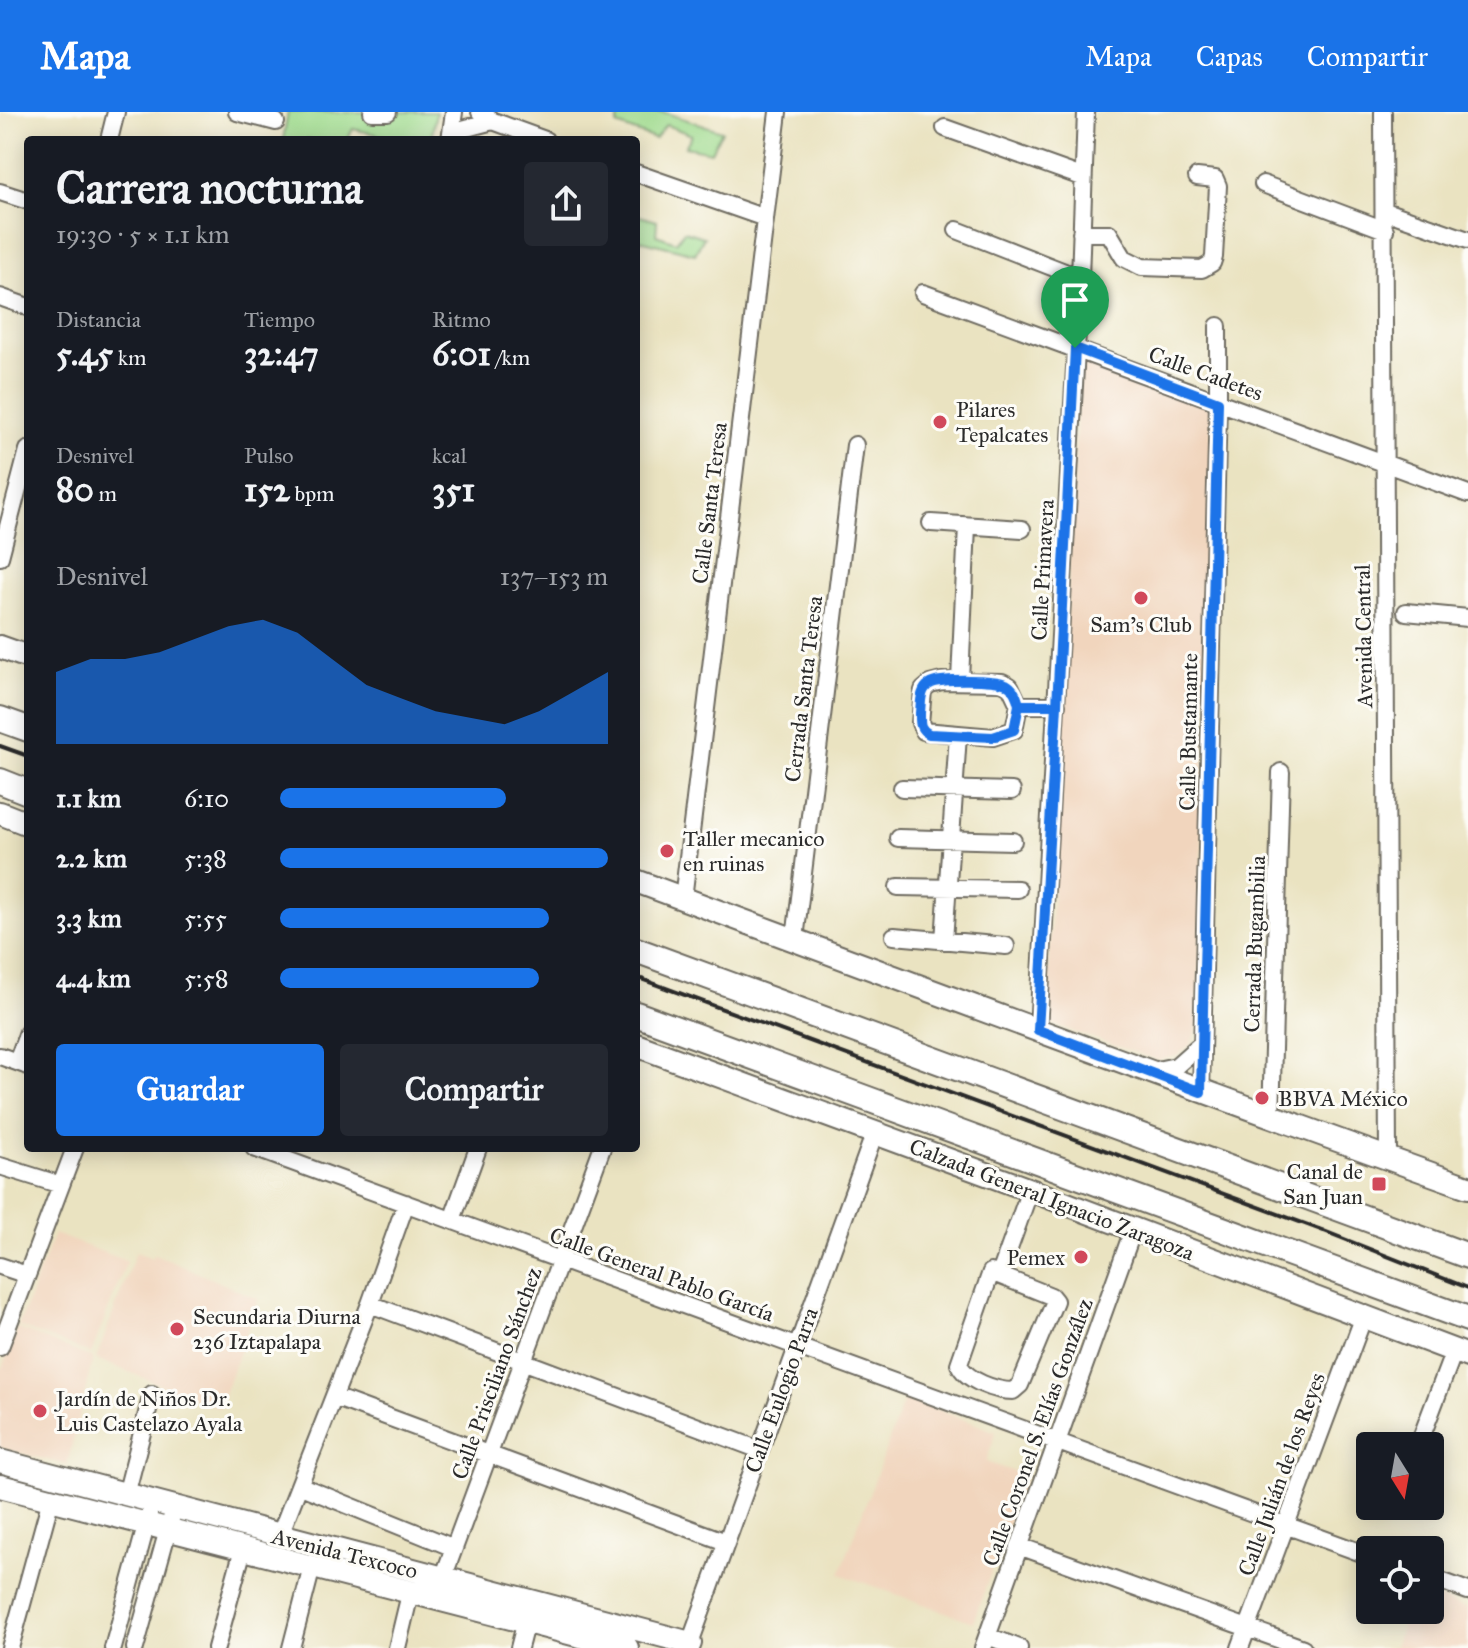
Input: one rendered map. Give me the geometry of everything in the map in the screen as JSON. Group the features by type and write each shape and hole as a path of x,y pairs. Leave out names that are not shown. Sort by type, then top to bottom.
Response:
{"highway":[{"path":"0,719 24,728"},
{"path":"0,781 24,790"},
{"path":"640,951 1468,1256"},
{"name":"Calzada General Ignacio Zaragoza","path":"640,1015 1468,1319"}],"main road":[{"path":"0,647 24,656"},
{"path":"0,813 24,822"},
{"path":"640,883 1152,1071 1271,1118 1468,1187"},
{"name":"Calzada General Ignacio Zaragoza","path":"640,1049 875,1132 1461,1354"},
{"name":"Avenida Texcoco","path":"0,1461 443,1578 627,1641"},
{"name":"Avenida Texcoco","path":"0,1486 410,1594 526,1621 627,1641 689,1645"}],"street":[{"path":"110,136 116,112"},
{"path":"237,112 276,122"},
{"path":"372,112 388,112"},
{"path":"450,136 453,112"},
{"name":"Calle Santa Teresa","path":"683,899 778,112"},
{"name":"Calle Primavera","path":"1038,1030 1080,278 1086,112"},
{"name":"Avenida Central","path":"1383,112 1388,1159"},
{"path":"450,136 486,117 535,136"},
{"path":"945,128 1082,177"},
{"path":"640,174 765,218"},
{"path":"1081,233 1109,233 1124,258 1142,267 1196,269 1207,266 1214,257 1218,186 1215,179 1197,177"},
{"path":"1263,184 1385,230"},
{"path":"0,192 24,200"},
{"path":"1385,211 1468,240"},
{"path":"957,230 1080,278"},
{"name":"Calle Cadetes","path":"923,293 1468,494"},
{"path":"0,297 24,306"},
{"name":"Calle Bustamante","path":"1201,1092 1218,326"},
{"name":"Cerrada Santa Teresa","path":"795,939 855,445"},
{"path":"0,557 24,465"},
{"path":"931,523 1022,529"},
{"path":"960,680 967,526"},
{"path":"1406,612 1468,618"},
{"path":"960,680 1002,682 1014,691 1019,705 1016,725 1009,733 993,737 926,733 920,723 923,690 930,684 960,680"},
{"path":"1019,705 1057,705"},
{"path":"944,941 958,735"},
{"name":"Cerrada Bugambilia","path":"1271,1118 1281,772"},
{"path":"902,788 1012,791"},
{"path":"898,838 1013,841"},
{"path":"898,887 1018,889"},
{"path":"894,936 1006,946"},
{"path":"1152,1071 1176,1066 1202,1043"},
{"path":"0,1056 22,1064"},
{"name":"Calle Eulogio Parra","path":"689,1645 875,1132"},
{"path":"0,1347 73,1152"},
{"name":"Calle General Pablo García","path":"265,1152 1356,1551"},
{"path":"452,1220 477,1152"},
{"name":"Calle Prisciliano Sánchez","path":"443,1578 601,1152"},
{"path":"0,1166 61,1185"},
{"path":"1000,1274 1030,1190"},
{"path":"279,1537 301,1486 406,1203"},
{"name":"Calle Coronel S. Elías González","path":"985,1642 1133,1230"},
{"path":"0,1266 27,1275"},
{"path":"989,1274 1000,1274 1051,1296 1055,1301 1020,1385 1013,1391 1004,1391 969,1377 959,1364 989,1274"},
{"path":"370,1304 760,1450"},
{"name":"Calle Julián de los Reyes","path":"1240,1648 1364,1316"},
{"path":"1425,1432 1461,1354"},
{"path":"126,1495 152,1394"},
{"path":"334,1397 726,1542"},
{"path":"301,1486 454,1548"},
{"path":"10,1648 51,1499"},
{"path":"113,1648 164,1505"},
{"path":"135,1648 156,1528"},
{"path":"1019,1546 1303,1648"},
{"path":"216,1648 243,1549"},
{"path":"291,1648 312,1567"},
{"path":"397,1648 410,1594 443,1578"},
{"path":"1444,1582 1468,1591"},
{"path":"519,1648 526,1621"},
{"path":"985,1642 1019,1648"}],"shaded area":[{"path":"1080,357 1212,408 1198,1027 1191,1044 1177,1056 1157,1060 1046,1022"},
{"path":"54,1234 127,1261 91,1354 18,1326"},
{"name":"Secundaria Diurna 236 Iztapalapa","path":"136,1252 152,1258 154,1254 258,1299 219,1408 96,1359"},
{"name":"Jardín de Niños Dr. Luis Castelazo Ayala","path":"17,1328 93,1358 67,1465 0,1448 0,1373"},
{"path":"905,1397 996,1432 986,1462 1026,1476 973,1622 840,1574"},
{"path":"1444,1600 1468,1609 1468,1648 1394,1648 1402,1624 1444,1624"}],"green space":[{"path":"288,112 436,112 432,136 384,136 353,129 349,136 284,136"},
{"path":"620,112 663,112 722,131 711,152 685,147 692,135 666,125 655,139 617,125"},
{"path":"640,216 657,221 656,235 676,242 684,231 704,237 695,254 640,240"}],"railway":[{"path":"0,746 24,755"},
{"path":"640,978 1324,1231 1468,1288"}],"place":[{"name":"Pilares Tepalcates","path":"940,422"},
{"name":"Sam's Club","path":"1141,598"},
{"name":"Taller mecanico en ruinas","path":"667,851"},
{"name":"BBVA México","path":"1262,1098"},
{"name":"Canal de San Juan","path":"1379,1184"},
{"name":"Pemex","path":"1081,1257"},
{"name":"Secundaria Diurna 236 Iztapalapa","path":"177,1329"},
{"name":"Jardín de Niños Dr. Luis Castelazo Ayala","path":"40,1411"}],"route":[{"path":"1075,348 1057,705 1037,705 1019,705 1014,691 1002,682 942,681 930,684 923,690 920,723 929,734 1001,736 1014,730 1019,705 1037,705 1057,705 1038,1030 1201,1092 1218,402 1075,348"}]}
